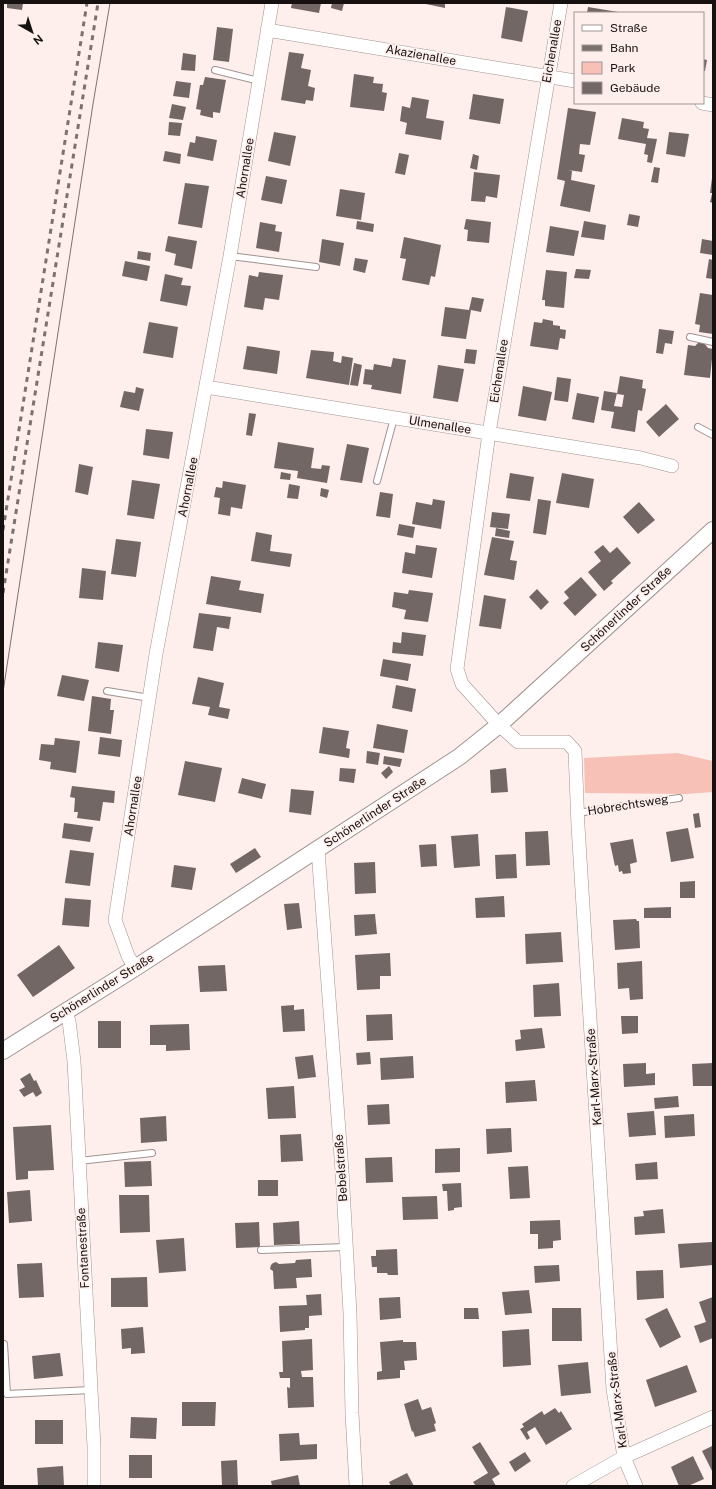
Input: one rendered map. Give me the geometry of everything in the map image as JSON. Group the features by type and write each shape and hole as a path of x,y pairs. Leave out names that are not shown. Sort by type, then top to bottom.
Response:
{"street":[{"name":"Ahornallee","path":"135,968 128,956 115,920 156,654 230,256 272,3"},
{"name":"Eichenallee","path":"499,725 462,684 457,669 489,433 547,77 561,3"},
{"name":"Akazienallee","path":"268,30 574,81"},
{"name":"Ulmenallee","path":"206,387 641,458 672,466"},
{"name":"Schönerlinder Straße","path":"3,1051 64,1011 135,968 460,757 499,725 713,530"},
{"name":"Karl-Marx-Straße","path":"499,725 518,742 567,742 575,751 577,813 613,1389 624,1457 636,1486"},
{"name":"Bebelstraße","path":"318,850 352,1333 352,1413 356,1486"},
{"name":"Fontanestraße","path":"64,1011 69,1021 74,1062 91,1390 94,1486"},
{"path":"573,1486 624,1457 713,1417"}],"lane":[{"path":"215,70 259,81"},
{"path":"230,256 316,267"},
{"path":"690,337 713,342"},
{"path":"377,481 394,418"},
{"path":"698,427 713,435"},
{"path":"107,691 150,698"},
{"name":"Hobrechtsweg","path":"577,813 679,798"},
{"path":"79,1161 152,1153"},
{"path":"261,1250 346,1247"},
{"path":"4,1344 7,1394 91,1390"}],"green space":[{"path":"677,753 713,761 713,792 687,794 585,793 584,758"}],"building":[{"path":"7,3 23,3 22,10 7,8"},
{"path":"292,3 321,3 319,13 291,8"},
{"path":"332,3 344,3 342,11 331,8"},
{"path":"421,3 445,3 445,8"},
{"path":"506,7 528,11 522,42 501,38"},
{"path":"588,7 618,12 587,12"},
{"path":"217,27 233,29 229,62 213,60"},
{"path":"289,52 304,54 301,68 311,70 308,86 315,88 313,101 306,100 305,104 281,100"},
{"path":"183,53 196,55 195,71 181,70"},
{"path":"704,59 707,60 704,71"},
{"path":"354,74 374,77 373,83 383,84 382,92 387,93 384,111 350,107"},
{"path":"205,77 226,80 220,113 213,112 213,118 200,115 201,110 196,109 200,85 203,85"},
{"path":"176,81 191,83 189,98 173,96"},
{"path":"473,94 504,99 500,124 469,119"},
{"path":"412,97 429,100 426,118 444,121 441,140 405,134 407,123 400,121 402,106 410,108"},
{"path":"172,104 186,107 183,120 169,118"},
{"path":"568,108 596,112 590,145 580,144 579,154 585,155 582,172 568,170 572,171 571,180 595,185 590,212 560,206 565,181 557,179"},
{"path":"622,118 644,122 643,128 649,129 647,138 657,139 652,163 647,162 648,155 644,154 646,144 618,139"},
{"path":"169,122 182,123 180,136 168,135"},
{"path":"274,132 296,136 290,166 268,161"},
{"path":"669,132 689,134 685,157 666,154"},
{"path":"196,136 217,140 213,161 187,156 190,142 195,143"},
{"path":"165,151 181,154 180,164 163,161"},
{"path":"399,153 409,155 405,175 395,173"},
{"path":"473,154 479,156 477,170 470,168"},
{"path":"654,167 660,168 658,183 651,182"},
{"path":"474,172 500,175 497,198 486,196 485,202 471,201"},
{"path":"266,176 287,180 282,204 261,200"},
{"path":"712,178 713,193 710,193"},
{"path":"185,183 209,186 202,228 178,224"},
{"path":"340,189 365,193 361,220 336,216"},
{"path":"712,194 713,195 713,203 710,202"},
{"path":"629,214 640,216 638,227 627,225"},
{"path":"466,219 491,222 489,243 467,241 468,230 464,229"},
{"path":"357,221 374,224 373,232 356,229"},
{"path":"584,221 606,225 604,240 581,237"},
{"path":"260,222 276,225 275,231 282,232 279,252 256,248"},
{"path":"550,226 579,231 574,256 546,252"},
{"path":"168,236 197,241 192,269 174,265 176,254 165,251"},
{"path":"404,237 441,245 435,277 431,276 429,285 402,280 406,259 400,258"},
{"path":"322,239 344,243 340,266 319,262"},
{"path":"702,239 713,241 713,255 700,253"},
{"path":"138,251 151,253 150,261 137,259"},
{"path":"355,258 368,260 365,273 353,270"},
{"path":"709,259 713,260 713,279 706,278"},
{"path":"125,261 150,266 147,281 122,276"},
{"path":"576,269 591,270 589,279 574,278"},
{"path":"546,270 567,272 564,308 545,306 545,300 542,300"},
{"path":"259,272 283,275 279,300 265,298 263,310 244,307 249,275 258,277"},
{"path":"165,274 183,278 181,285 191,286 187,306 160,301"},
{"path":"700,293 713,295 713,334 699,332 700,325 695,324"},
{"path":"472,297 484,299 481,312 471,310 466,339 441,336 445,307 469,310"},
{"path":"543,319 553,321 553,325 560,326 560,329 566,330 565,339 560,338 558,350 530,346 534,322 542,323"},
{"path":"149,322 178,327 173,358 143,353"},
{"path":"659,329 674,331 672,344 665,343 663,354 656,353"},
{"path":"698,343 704,343 708,348 713,349 710,378 684,375 688,345 695,346"},
{"path":"247,346 280,351 277,374 243,369"},
{"path":"466,349 477,350 475,364 464,363"},
{"path":"311,350 334,352 333,361 341,363 342,356 353,358 349,385 306,378"},
{"path":"393,358 406,360 401,394 371,389 372,385 363,384 365,369 373,370 374,364 391,367"},
{"path":"354,363 362,365 358,386 350,385"},
{"path":"438,365 464,369 458,402 433,398"},
{"path":"620,376 643,380 642,388 646,389 642,411 638,410 635,432 611,428 614,412 601,410 604,391 617,393 614,406 622,407 624,395 617,394"},
{"path":"557,377 571,379 568,402 554,400"},
{"path":"523,386 552,392 546,421 518,416"},
{"path":"136,387 144,389 139,411 120,407 124,391 135,393"},
{"path":"577,393 599,397 594,423 572,419"},
{"path":"666,404 679,419 659,437 646,422"},
{"path":"249,413 256,414 252,436 246,435"},
{"path":"146,429 173,432 169,459 143,455"},
{"path":"278,442 314,448 311,468 321,469 322,465 330,466 327,483 297,478 298,471 274,468"},
{"path":"347,444 369,448 362,483 340,480"},
{"path":"79,464 93,467 88,495 75,492"},
{"path":"281,472 291,474 290,480 280,479"},
{"path":"510,473 534,477 530,501 506,498"},
{"path":"562,473 594,479 589,508 556,503"},
{"path":"132,480 160,484 154,519 127,515"},
{"path":"223,481 246,485 242,509 231,507 230,516 218,514 220,498 214,497 216,487 222,488"},
{"path":"289,484 300,486 298,499 287,498"},
{"path":"321,488 329,490 327,498 320,496"},
{"path":"380,492 393,494 390,518 376,516"},
{"path":"433,499 445,501 441,529 412,524 416,502 432,505"},
{"path":"538,499 551,501 546,535 533,533"},
{"path":"639,502 655,520 638,534 623,517"},
{"path":"492,512 510,514 508,529 490,527"},
{"path":"399,524 415,527 413,538 397,535"},
{"path":"496,528 510,531 509,538 495,536"},
{"path":"256,532 272,535 270,551 292,554 290,567 251,561"},
{"path":"492,537 514,541 510,560 517,561 514,580 484,575"},
{"path":"116,539 141,542 136,577 111,574"},
{"path":"416,545 437,548 432,578 402,573 405,552 415,554"},
{"path":"603,545 610,553 617,547 631,563 611,581 613,583 604,591 588,572 601,561 594,552"},
{"path":"82,568 106,571 103,600 79,598"},
{"path":"211,576 241,581 239,590 264,594 261,613 206,604"},
{"path":"581,577 597,595 575,616 563,603 569,598 564,592"},
{"path":"537,589 549,602 541,610 529,597"},
{"path":"409,590 433,593 428,622 404,619 406,610 392,607 394,592 408,594"},
{"path":"484,595 506,599 501,629 479,626"},
{"path":"199,613 231,617 229,629 217,627 213,651 193,648"},
{"path":"402,632 426,635 423,656 392,653 393,642 401,643"},
{"path":"98,642 123,645 119,672 95,668"},
{"path":"383,659 411,664 408,681 380,676"},
{"path":"62,675 89,680 84,701 57,696"},
{"path":"198,677 224,683 219,707 230,709 228,719 208,715 210,707 192,704"},
{"path":"396,685 416,689 412,712 392,708"},
{"path":"92,696 111,699 110,710 114,710 111,734 88,731"},
{"path":"377,724 408,730 404,753 373,748"},
{"path":"323,727 349,731 346,748 350,749 349,758 319,753"},
{"path":"100,737 122,740 120,757 98,754"},
{"path":"55,738 80,741 76,773 50,769 51,762 39,760 41,744 54,745"},
{"path":"367,751 380,753 378,765 366,763"},
{"path":"384,756 402,759 400,767 383,764"},
{"path":"185,761 222,768 215,802 178,795"},
{"path":"389,766 393,772 386,779 381,773"},
{"path":"340,768 356,769 354,783 339,781"},
{"path":"506,768 508,792 491,793 490,770"},
{"path":"242,778 266,784 262,799 238,793"},
{"path":"72,786 115,791 114,803 103,802 100,821 77,818 78,812 74,812 75,798 70,797"},
{"path":"291,789 314,791 311,815 289,812"},
{"path":"699,813 701,827 695,828 693,814"},
{"path":"64,823 93,827 90,842 62,838"},
{"path":"688,828 694,858 671,862 666,832"},
{"path":"548,831 550,865 526,866 525,832"},
{"path":"478,834 480,866 454,868 451,836"},
{"path":"633,839 637,862 630,864 631,873 623,874 622,871 619,872 618,865 615,866 610,843"},
{"path":"436,844 437,866 421,867 419,845"},
{"path":"255,848 261,857 236,873 230,864"},
{"path":"70,850 94,853 90,886 65,883"},
{"path":"516,854 517,878 496,879 495,855"},
{"path":"375,862 376,893 355,894 354,863"},
{"path":"174,865 196,868 192,890 171,887"},
{"path":"695,881 695,898 680,898 680,882"},
{"path":"504,896 505,917 476,918 475,898"},
{"path":"65,898 91,900 89,927 62,925"},
{"path":"299,903 302,928 287,930 284,904"},
{"path":"671,907 671,918 644,918 644,908"},
{"path":"375,914 377,934 355,936 354,915"},
{"path":"636,919 639,921 640,948 615,950 613,920"},
{"path":"561,932 563,962 526,964 525,934"},
{"path":"59,945 75,968 33,997 17,975"},
{"path":"390,953 391,976 380,976 380,989 357,990 355,955"},
{"path":"642,961 643,999 630,1000 629,988 618,989 617,963"},
{"path":"225,965 227,991 200,992 198,966"},
{"path":"559,983 561,1016 534,1017 533,985"},
{"path":"294,1005 294,1010 304,1009 305,1031 283,1032 281,1006"},
{"path":"392,1014 393,1040 367,1041 366,1015"},
{"path":"621,1016 638,1016 638,1033 622,1034"},
{"path":"98,1021 121,1021 121,1048 98,1048"},
{"path":"189,1024 190,1050 166,1051 166,1045 150,1045 150,1025"},
{"path":"542,1028 545,1048 516,1051 515,1040 521,1039 520,1030"},
{"path":"370,1052 371,1064 357,1065 356,1053"},
{"path":"313,1055 316,1077 298,1079 295,1057"},
{"path":"413,1056 414,1078 381,1080 380,1058"},
{"path":"646,1063 646,1074 655,1073 655,1085 624,1087 623,1064"},
{"path":"713,1063 713,1086 693,1086 692,1064"},
{"path":"30,1073 34,1081 36,1080 42,1093 36,1097 33,1092 24,1097 19,1090 25,1087 20,1079"},
{"path":"535,1080 537,1101 506,1103 505,1082"},
{"path":"294,1086 296,1118 268,1119 266,1088"},
{"path":"678,1096 679,1107 655,1109 654,1098"},
{"path":"389,1104 390,1124 368,1125 367,1105"},
{"path":"654,1111 656,1135 629,1137 627,1113"},
{"path":"694,1114 695,1136 665,1138 664,1116"},
{"path":"166,1116 167,1141 141,1143 140,1118"},
{"path":"51,1125 54,1170 28,1171 28,1179 16,1180 13,1127"},
{"path":"511,1128 512,1152 487,1154 486,1129"},
{"path":"301,1134 303,1161 281,1162 280,1135"},
{"path":"460,1148 460,1172 435,1173 435,1149"},
{"path":"392,1157 393,1182 366,1183 365,1158"},
{"path":"151,1161 152,1186 125,1187 124,1162"},
{"path":"657,1162 658,1179 636,1180 635,1164"},
{"path":"528,1166 530,1198 510,1199 508,1167"},
{"path":"258,1180 278,1180 278,1196 258,1196"},
{"path":"461,1183 462,1207 454,1208 454,1210 448,1211 447,1191 443,1191 442,1184"},
{"path":"30,1190 32,1221 9,1223 7,1192"},
{"path":"119,1195 149,1195 150,1232 120,1233"},
{"path":"437,1196 438,1219 403,1220 402,1197"},
{"path":"663,1209 665,1233 635,1235 634,1217 644,1216 643,1211"},
{"path":"560,1220 561,1240 553,1241 553,1248 538,1249 538,1234 530,1234 530,1221"},
{"path":"299,1221 300,1244 274,1245 273,1223"},
{"path":"259,1222 260,1247 236,1248 235,1223"},
{"path":"184,1238 186,1271 159,1273 156,1240"},
{"path":"712,1242 713,1265 680,1268 678,1244"},
{"path":"397,1249 398,1275 377,1273 377,1267 372,1267 371,1256 376,1256 376,1250"},
{"path":"311,1259 312,1277 296,1278 297,1288 274,1289 273,1271 270,1269 273,1263 295,1263 296,1260"},
{"path":"42,1263 44,1297 19,1298 17,1264"},
{"path":"559,1265 560,1281 535,1283 534,1266"},
{"path":"663,1270 664,1298 637,1300 636,1271"},
{"path":"147,1277 148,1307 111,1307 111,1278"},
{"path":"529,1290 532,1313 505,1315 502,1292"},
{"path":"321,1294 322,1315 309,1316 309,1328 305,1328 305,1330 280,1332 279,1306 307,1305 306,1295"},
{"path":"400,1297 401,1318 380,1320 379,1298"},
{"path":"713,1297 713,1338 700,1343 694,1326 706,1322 699,1302"},
{"path":"464,1308 478,1308 479,1319 464,1319"},
{"path":"552,1308 581,1308 582,1341 552,1341"},
{"path":"667,1308 681,1337 660,1348 645,1319"},
{"path":"143,1327 145,1353 131,1354 131,1348 122,1349 121,1329"},
{"path":"529,1329 531,1365 503,1367 502,1331"},
{"path":"312,1339 313,1370 301,1371 302,1377 313,1377 314,1407 288,1408 287,1387 290,1388 290,1378 280,1378 279,1372 283,1372 282,1341"},
{"path":"403,1340 403,1342 416,1342 417,1360 404,1361 405,1370 400,1370 400,1378 377,1380 377,1372 382,1371 380,1342"},
{"path":"60,1353 63,1376 34,1379 32,1356"},
{"path":"588,1362 591,1393 561,1396 558,1365"},
{"path":"687,1365 697,1392 655,1407 646,1380"},
{"path":"418,1399 422,1410 431,1407 436,1423 434,1424 436,1431 415,1437 413,1431 412,1432 404,1404"},
{"path":"182,1402 216,1402 215,1426 182,1426"},
{"path":"555,1408 559,1413 561,1411 572,1429 546,1445 535,1427 527,1432 530,1438 527,1440 520,1429 524,1427 522,1424 542,1411 544,1415"},
{"path":"131,1417 157,1418 156,1439 130,1438"},
{"path":"35,1420 63,1420 63,1444 35,1444"},
{"path":"299,1433 300,1445 317,1444 317,1459 280,1461 279,1434"},
{"path":"480,1442 500,1474 492,1479 496,1486 476,1486 473,1482 488,1473 472,1447"},
{"path":"712,1446 713,1447 713,1473 702,1451"},
{"path":"525,1452 531,1461 515,1472 509,1462"},
{"path":"129,1455 152,1455 152,1478 129,1478"},
{"path":"693,1456 704,1479 688,1486 679,1486 671,1467"},
{"path":"237,1460 238,1486 222,1486 221,1461"},
{"path":"63,1466 64,1486 38,1486 37,1468"},
{"path":"407,1473 414,1486 391,1486 389,1482"},
{"path":"298,1475 300,1486 272,1486 271,1481"}],"tram line":[{"path":"3,692 93,104 110,3"}],"railway":[{"path":"3,530 87,3"},
{"path":"3,593 98,3"}]}
